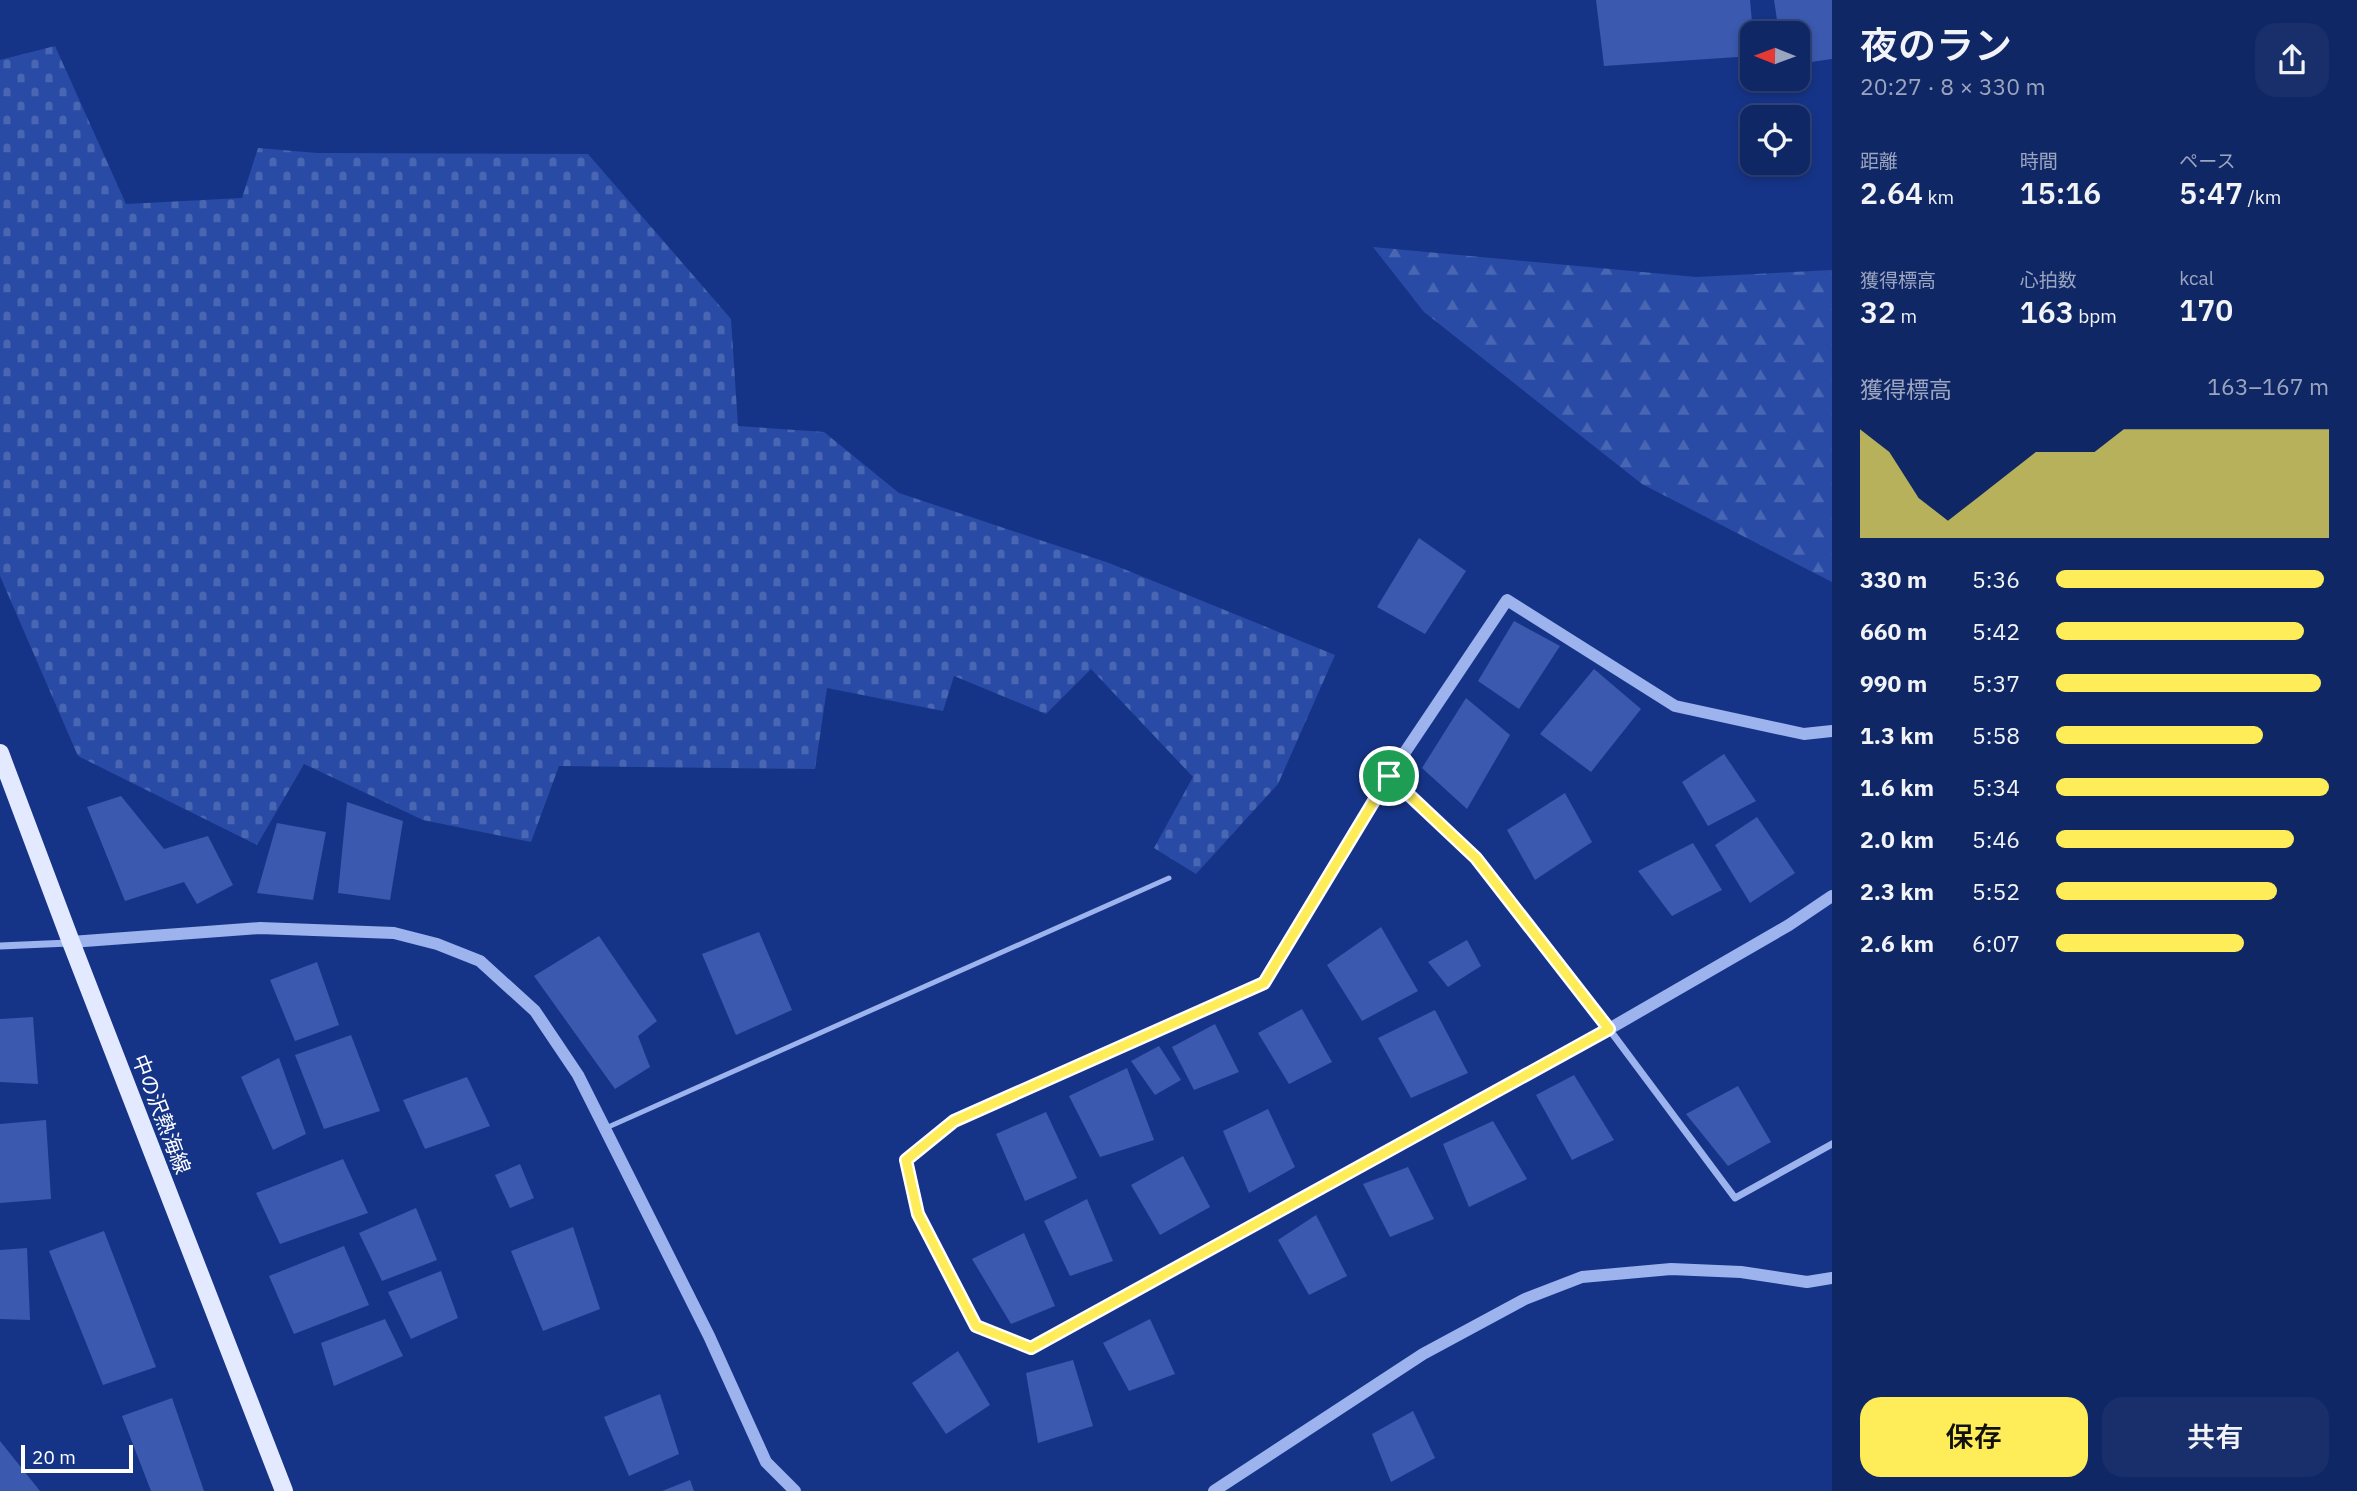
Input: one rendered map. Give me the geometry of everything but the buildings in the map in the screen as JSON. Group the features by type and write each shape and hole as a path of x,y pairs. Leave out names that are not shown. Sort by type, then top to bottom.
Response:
{"main road":[{"name":"中の沢熱海線","path":"0,753 284,1491"}],"street":[{"path":"1832,731 1804,734 1675,706 1507,600 1389,776 1264,983 954,1121 906,1160 918,1214 976,1326 1031,1348 1609,1029 1789,925 1832,896"},
{"path":"1389,776 1476,858 1609,1029 1735,1198 1832,1144"},
{"path":"0,946 260,928 394,933 438,944 480,961 535,1011 578,1075 709,1336 766,1462 795,1491"},
{"path":"1214,1491 1423,1354 1525,1299 1582,1277 1671,1269 1741,1272 1807,1282 1832,1278"}],"lane":[{"path":"604,1129 1169,878"}],"green space":[{"path":"55,46 126,204 242,198 258,148 317,153 588,154 731,319 738,426 824,432 899,493 1109,563 1335,655 1278,784 1196,874 1154,848 1193,777 1091,669 1046,714 954,676 943,711 827,688 815,769 559,766 531,842 423,820 304,764 257,845 78,756 0,576 0,60"},
{"path":"1373,247 1696,277 1832,270 1832,582 1642,484 1424,312"}],"route":[{"path":"1389,776 1476,858 1609,1029 1031,1348 976,1326 918,1214 906,1160 954,1121 1264,983 1389,776"}]}
